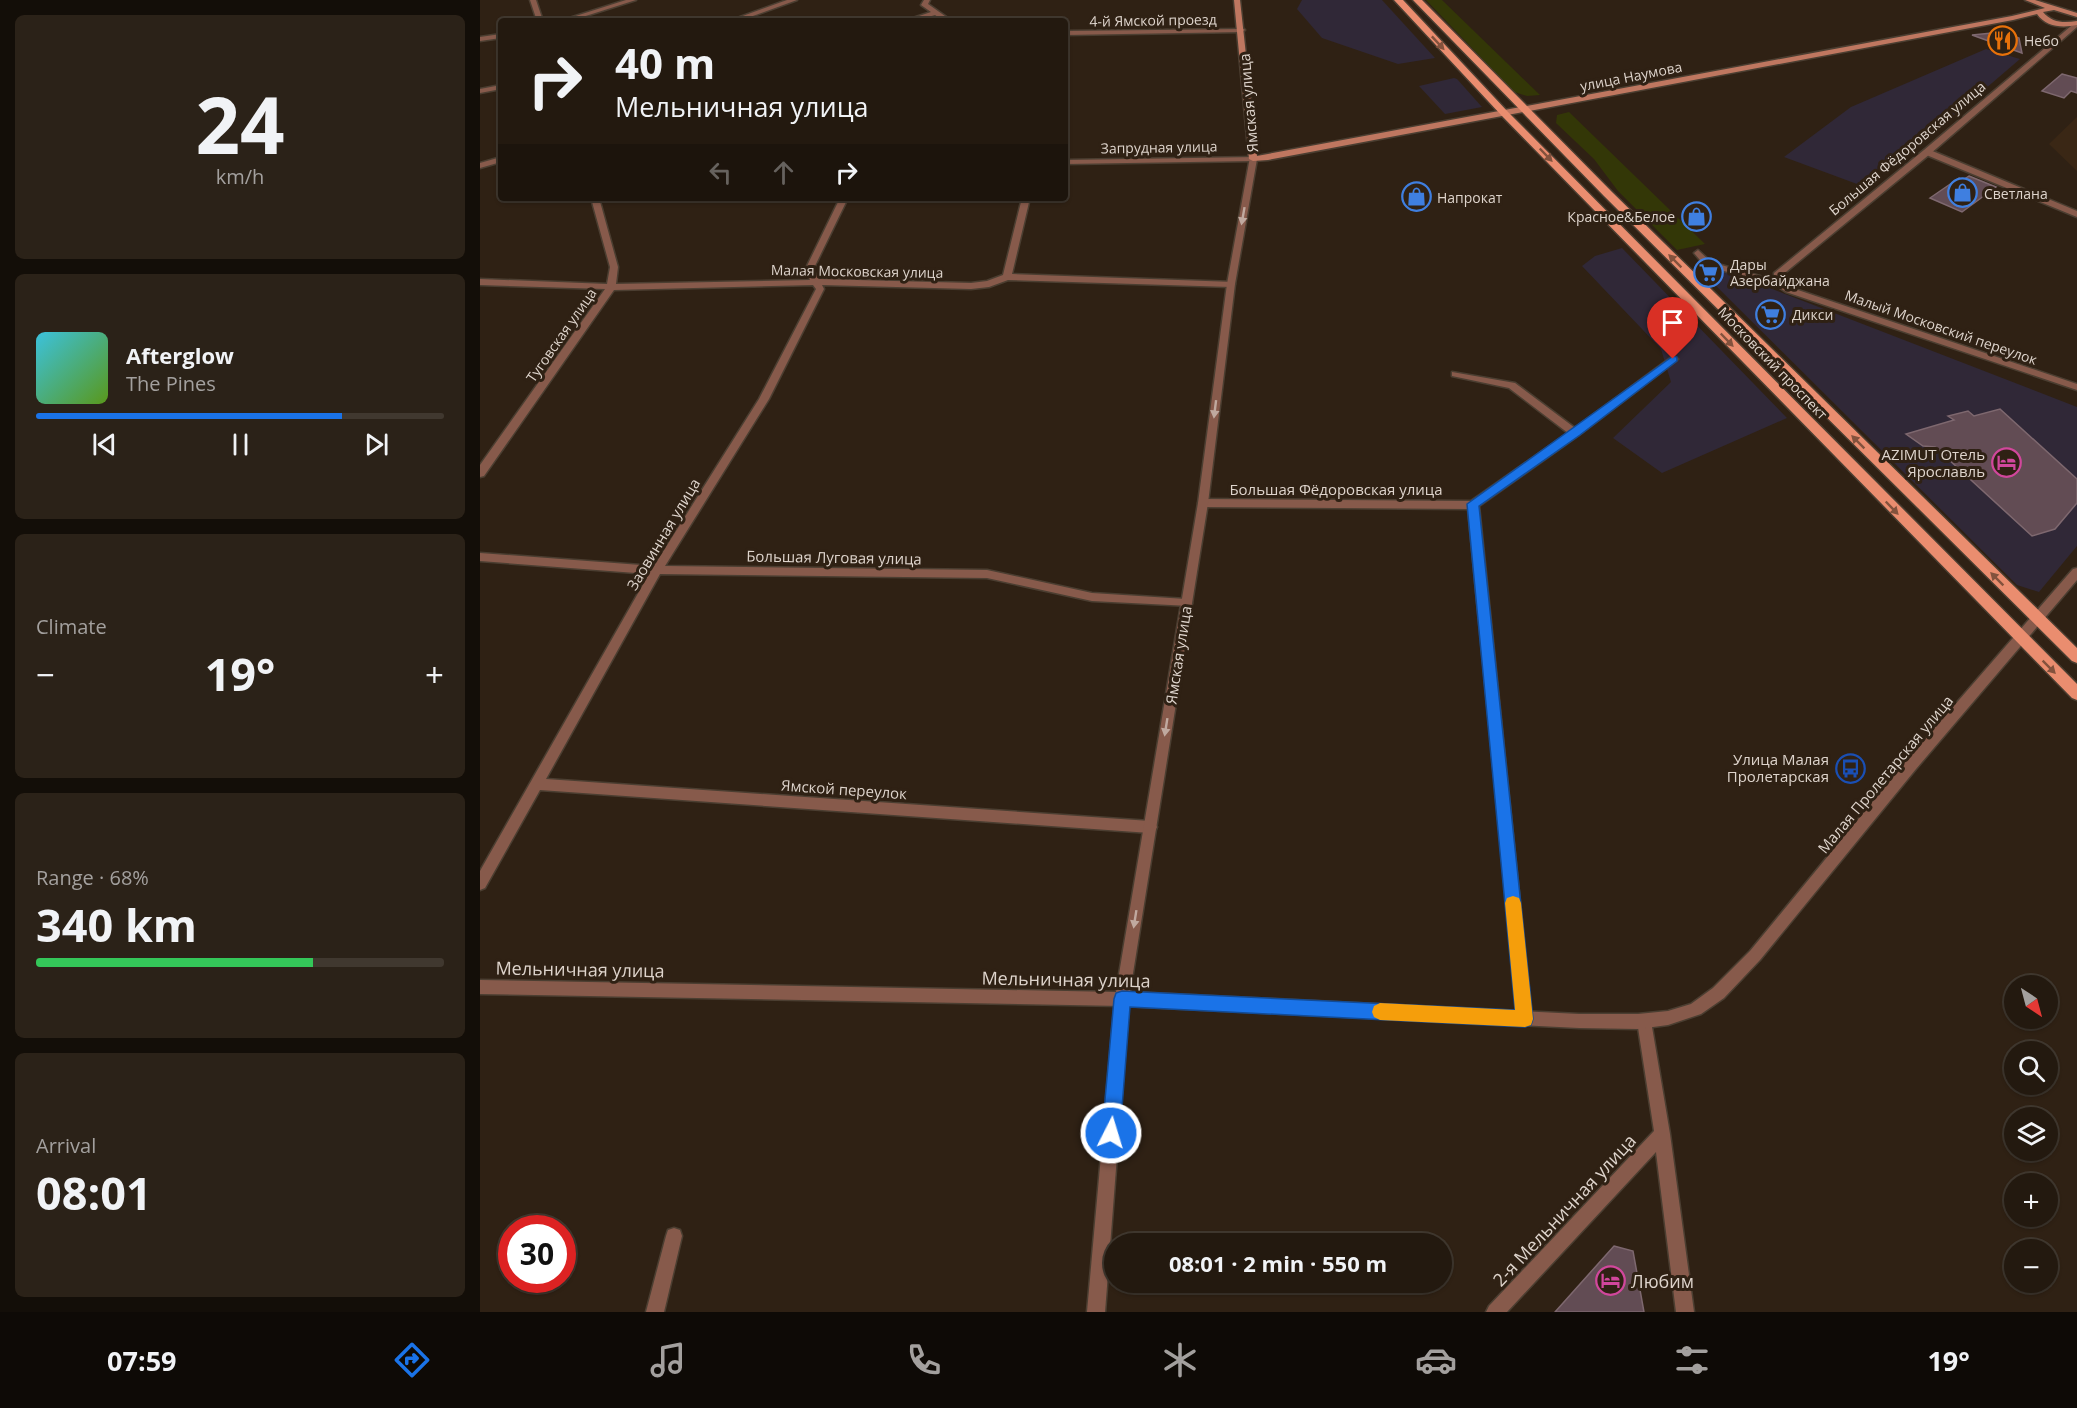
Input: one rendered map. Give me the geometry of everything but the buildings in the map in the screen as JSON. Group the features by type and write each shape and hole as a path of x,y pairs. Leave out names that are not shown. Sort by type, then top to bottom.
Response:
{"main road":[{"name":"Ямская улица","path":"1237,0 1242,30 1253,159"},
{"name":"Московский проспект","path":"1398,0 1505,114 2077,694"},
{"name":"Московский проспект","path":"1417,0 2077,657"},
{"path":"2023,0 2039,11 2041,17 2049,21"},
{"path":"2028,0 2077,15"},
{"path":"2055,8 2077,6"},
{"name":"улица Наумова","path":"1253,159 1505,114 2013,18 2055,8"},
{"name":"улица Наумова","path":"2013,18 2077,23"}],"street":[{"path":"533,0 539,18"},
{"path":"573,18 633,0"},
{"path":"741,18 794,0"},
{"path":"927,0 924,5 943,18"},
{"path":"919,18 936,14"},
{"path":"2049,21 2061,30 2061,38"},
{"name":"Большая Фёдоровская улица","path":"1777,282 1777,275 1928,152 2077,23"},
{"name":"4-й Ямской проезд","path":"1068,33 1242,30"},
{"path":"480,39 498,36"},
{"path":"480,91 498,88"},
{"path":"1928,152 2077,214"},
{"name":"Запрудная улица","path":"1068,162 1253,159"},
{"name":"Ямская улица","path":"1096,1312 1122,999 1203,503 1232,284 1253,159"},
{"path":"480,166 498,160"},
{"name":"Туговская улица","path":"480,473 611,287 614,267 596,201"},
{"name":"Заовинная улица","path":"480,884 657,570 764,399 820,289 809,270 843,201"},
{"path":"1007,276 1025,201"},
{"name":"Малый Московский переулок","path":"1698,253 1708,264 1777,282 1789,290 2077,387"},
{"name":"Малая Московская улица","path":"480,282 611,287 818,282 970,286 989,284 1007,276 1232,284"},
{"path":"1525,1019 1473,504 1575,433 1673,359"},
{"path":"1455,374 1512,385 1575,433"},
{"name":"Большая Фёдоровская улица","path":"1203,503 1473,504"},
{"name":"Большая Луговая улица","path":"480,557 657,570 987,574 1092,597 1186,603"},
{"name":"Малая Пролетарская улица","path":"1716,994 1751,961 1911,765 2022,639 2077,572"},
{"name":"Ямской переулок","path":"535,784 1150,827"},
{"name":"Мельничная улица","path":"480,987 1122,999 1525,1019 1644,1021 1673,1017 1696,1009 1716,994"},
{"path":"1644,1021 1662,1134 1685,1312"},
{"name":"2-я Мельничная улица","path":"1495,1312 1662,1134"},
{"path":"655,1312 675,1236"}],"shaded area":[{"path":"1302,0 1382,0 1435,58 1398,64 1322,38 1297,9"},
{"path":"1986,49 2020,59 1957,113 1857,184 1784,157 1851,107"},
{"path":"1454,78 1482,107 1445,114 1419,86"},
{"path":"2077,117 2077,171 2049,144"},
{"path":"1622,248 1787,418 1662,473 1613,438 1671,382 1661,349 1582,266 1595,256"},
{"path":"1708,264 2077,407 2077,546 2039,592 2017,585 1696,266"}],"green space":[{"path":"1426,0 1442,0 1540,95 1527,96 1514,92"},
{"path":"1569,112 1705,244 1677,250 1618,191 1594,159 1556,123 1557,115"}],"slow traffic":[{"path":"1380,1012 1525,1019 1513,903"}],"place":[{"name":"Небо","path":"2003,40"},
{"name":"Светлана","path":"1963,193"},
{"name":"Напрокат","path":"1416,197"},
{"name":"Красное&Белое","path":"1696,216"},
{"name":"Дары Азербайджана","path":"1709,272"},
{"name":"Дикси","path":"1771,314"},
{"name":"AZIMUT Отель Ярославль","path":"2006,463"},
{"name":"Улица Малая Пролетарская","path":"1850,768"},
{"name":"Любим","path":"1610,1281"}],"route":[{"path":"1111,1133 1122,999 1525,1019 1473,504 1575,433 1673,359"}]}
